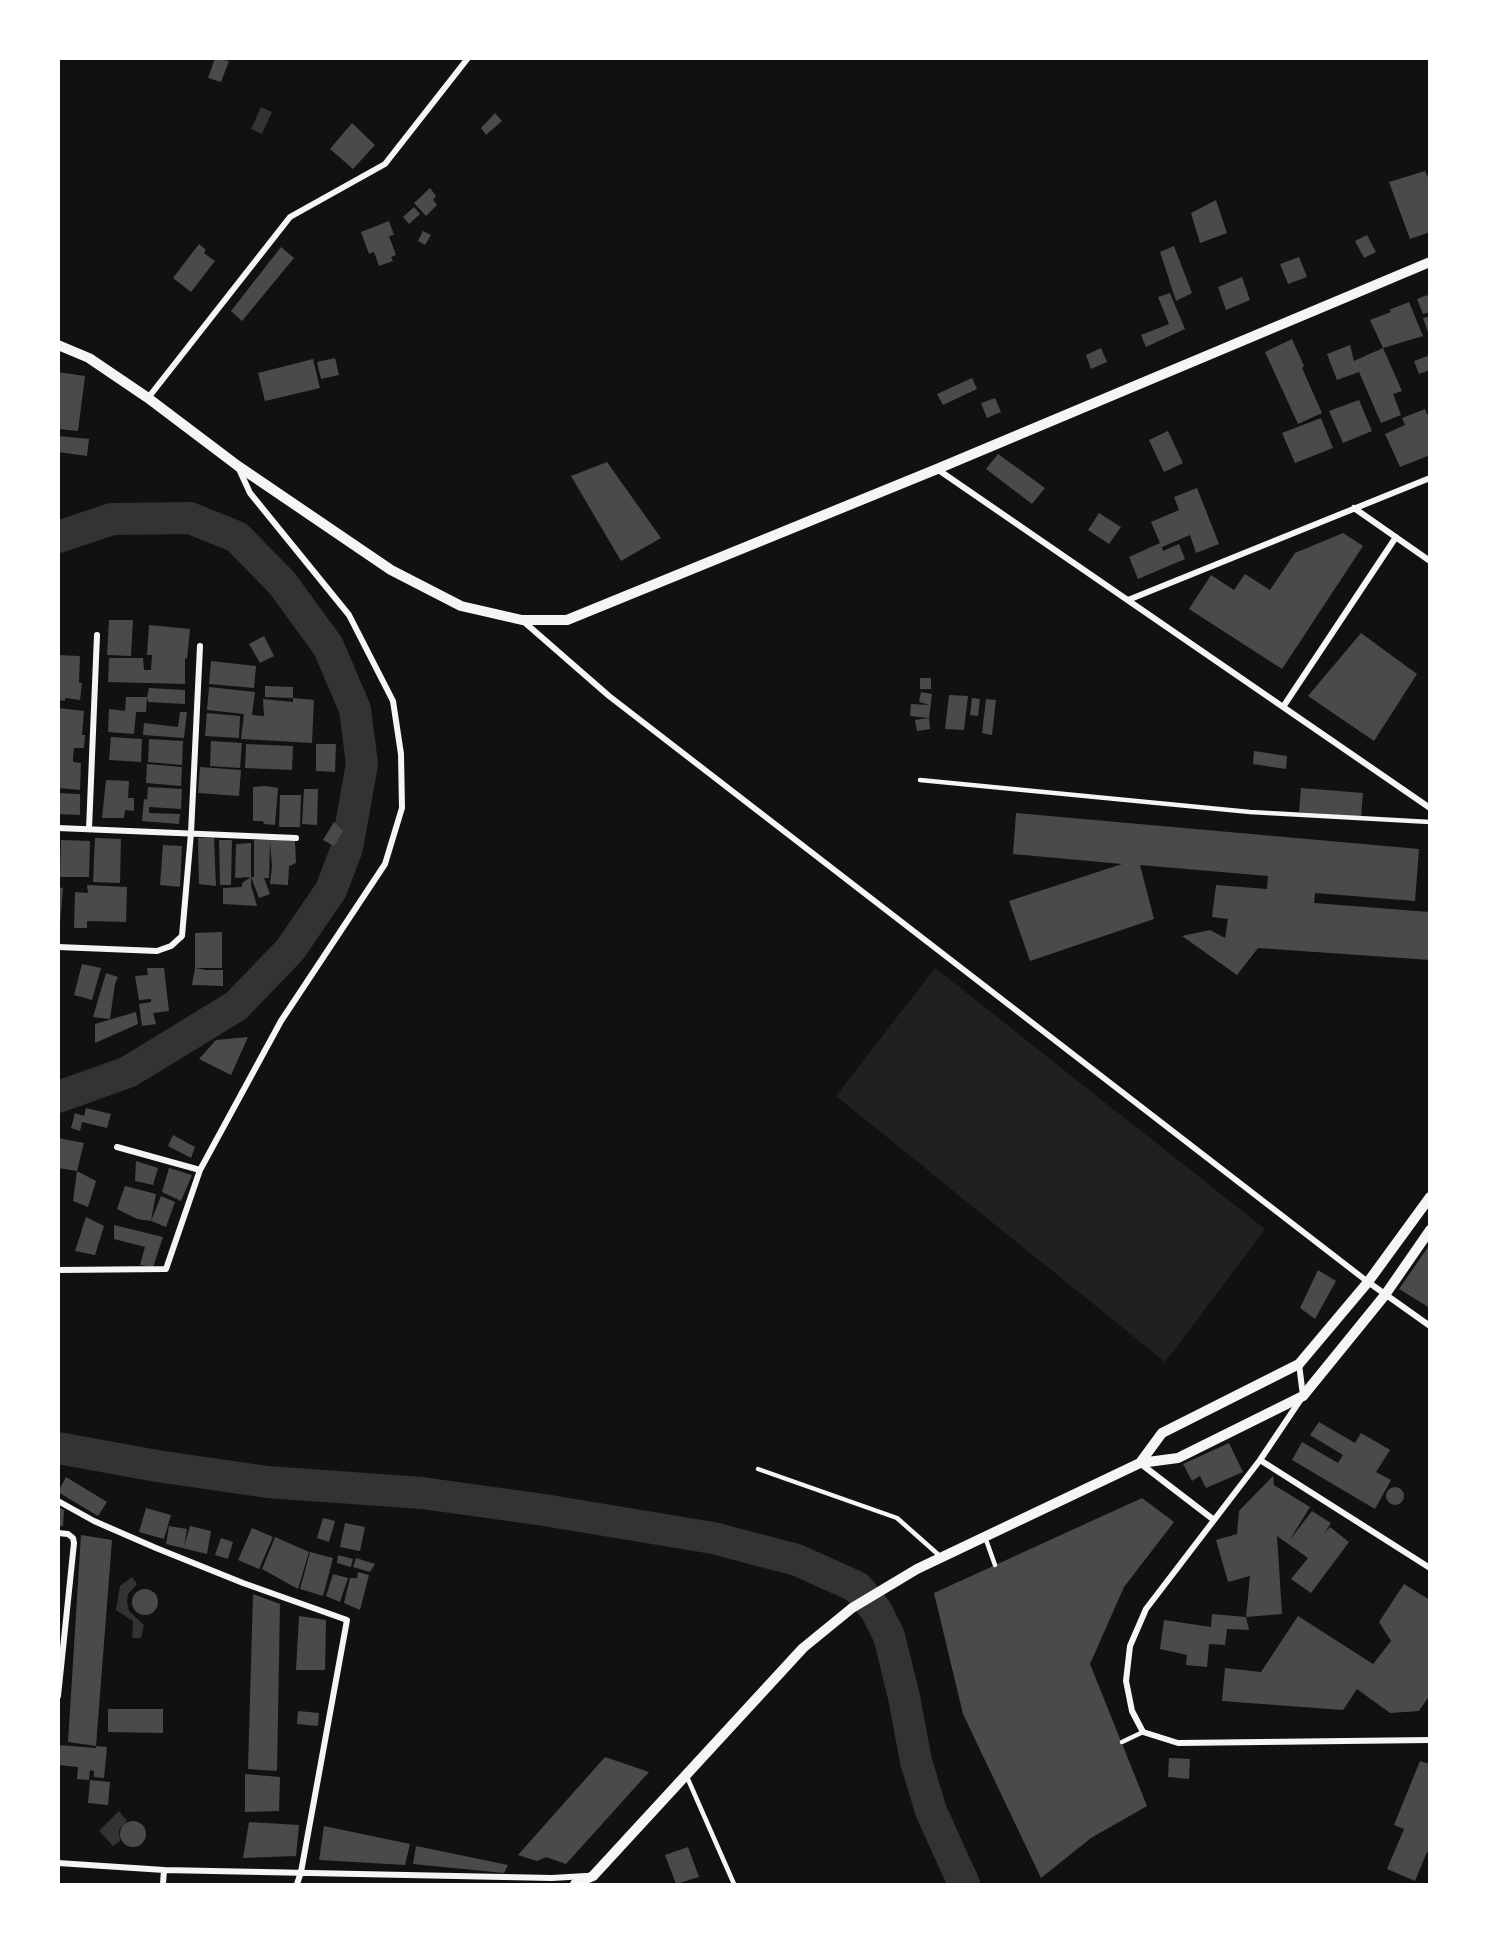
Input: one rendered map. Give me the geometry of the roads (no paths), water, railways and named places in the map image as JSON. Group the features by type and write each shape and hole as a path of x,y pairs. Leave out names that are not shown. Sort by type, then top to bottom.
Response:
{"street":[{"path":"148,398 290,217 385,164 468,58"},
{"path":"58,345 89,358 148,398 238,466 392,570 461,606 522,620 567,620 937,469 1430,262"},
{"path":"58,1270 165,1269 200,1170 281,1021 385,864 402,808 401,754 393,701 349,615 250,493 238,466"},
{"path":"937,469 1430,808"},
{"path":"1128,600 1430,478"},
{"path":"1354,508 1430,561"},
{"path":"1283,707 1396,537"},
{"path":"522,620 609,696 1368,1282 1430,1326"},
{"path":"89,829 98,635"},
{"path":"58,947 157,951 171,946 182,936 191,833 200,646"},
{"path":"58,828 296,838"},
{"path":"117,1147 200,1170"},
{"path":"1140,1463 1162,1433 1299,1364 1368,1282 1430,1197"},
{"path":"1430,1230 1385,1295 1303,1396 1260,1460 1146,1609 1130,1646 1126,1681 1132,1711 1143,1732 1178,1743 1430,1740"},
{"path":"1299,1364 1303,1396"},
{"path":"574,1884 592,1880 803,1648 852,1608 917,1569 1140,1463 1178,1458 1303,1396"},
{"path":"1260,1460 1430,1568"},
{"path":"1140,1463 1214,1520"},
{"path":"58,1501 94,1521 156,1548 243,1583 346,1620 297,1884"},
{"path":"58,1533 68,1534 73,1538 74,1544 58,1696"},
{"path":"58,1863 164,1870 592,1880"},
{"path":"163,1884 164,1870"}],"lane":[{"path":"920,780 1250,812 1430,822"},
{"path":"758,1468 897,1518 941,1557"},
{"path":"985,1536 995,1565"},
{"path":"1122,1742 1143,1732"},
{"path":"686,1775 734,1884"}],"waterway":[{"path":"58,537 112,519 190,518 237,537 282,583 328,646 355,709 362,764 347,848 331,890 290,950 236,1006 128,1072 58,1097"},
{"path":"58,1448 157,1466 267,1482 422,1493 544,1510 713,1538 797,1560 857,1587 876,1610 889,1636 916,1761 931,1811 964,1884"}]}
